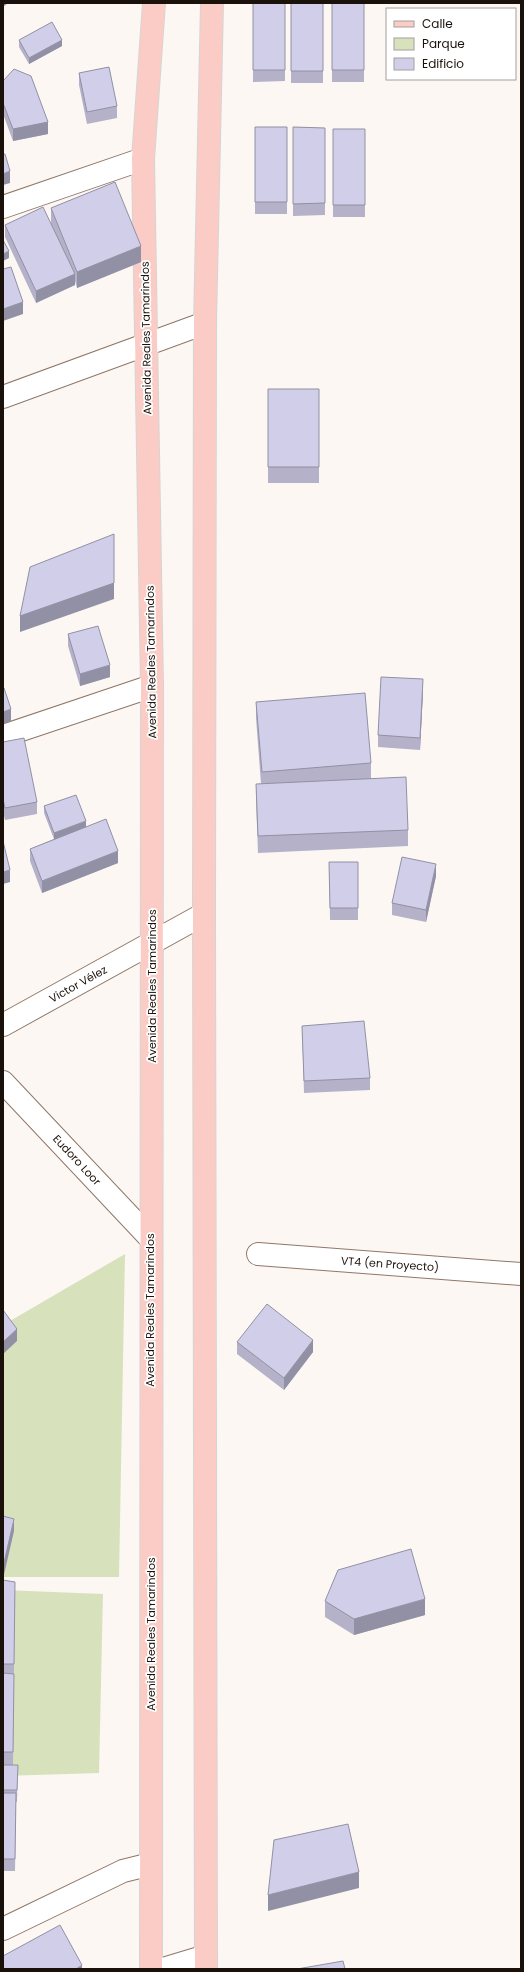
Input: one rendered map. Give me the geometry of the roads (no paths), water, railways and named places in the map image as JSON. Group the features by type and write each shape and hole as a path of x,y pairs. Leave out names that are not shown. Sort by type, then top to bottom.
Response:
{"main road":[{"name":"Avenida Reales Tamarindos","path":"151,1969 150,1238 152,686 143,159 154,3"},
{"path":"206,1962 204,914 205,323 212,3"}],"street":[{"path":"3,207 143,159"},
{"path":"3,396 205,323"},
{"path":"3,736 152,686"},
{"name":"Victor Vélez","path":"3,1025 204,914"},
{"name":"Eudoro Loor","path":"3,1082 150,1238"},
{"name":"VT4 (en Proyecto)","path":"258,1254 521,1274"},
{"path":"3,1929 123,1871 151,1864"},
{"path":"164,1969 206,1962"}]}
